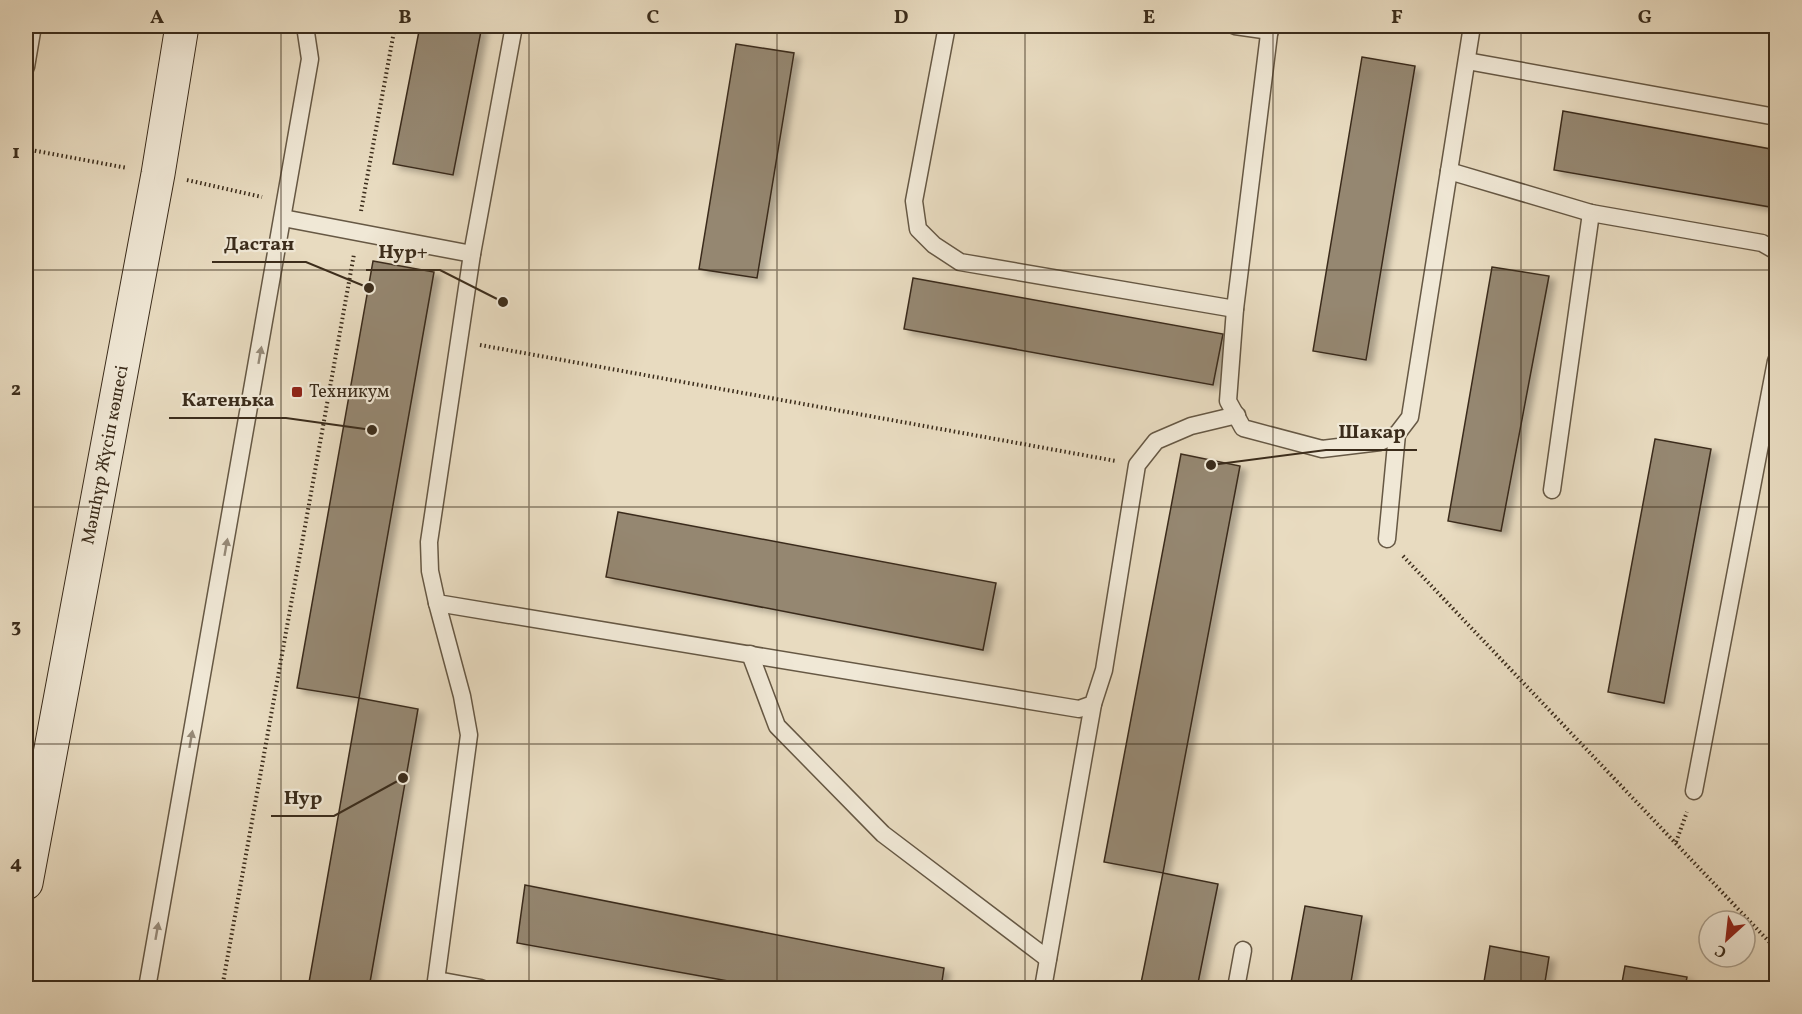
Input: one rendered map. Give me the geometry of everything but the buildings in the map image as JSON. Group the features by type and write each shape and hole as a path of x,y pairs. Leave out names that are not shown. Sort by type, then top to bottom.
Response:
{"main road":[{"name":"Мәшһүр Жүсіп көшесі","path":"26,883 156,186 182,26"}],"lane":[{"path":"26,67 33,26"},
{"path":"147,988 310,59 304,26"},
{"path":"481,988 436,984 469,735 462,696 430,571 429,542 472,255 514,26"},
{"path":"947,26 914,201 918,229 934,245 960,262 1235,309"},
{"path":"1235,26 1270,28 1235,309 1228,401 1243,428 1323,449 1380,442 1397,434 1410,417 1472,26"},
{"path":"1467,61 1776,117"},
{"path":"1449,171 1591,213 1772,246"},
{"path":"1552,490 1591,213"},
{"path":"283,218 472,255"},
{"path":"1694,791 1776,361"},
{"path":"1043,988 1093,704 1104,670 1137,465 1156,441 1191,426 1237,415"},
{"path":"1387,539 1397,434"},
{"path":"437,603 1060,708 1079,709 1093,704"},
{"path":"750,654 777,726 883,834 1048,959"},
{"path":"1236,988 1243,950"}],"path":[{"path":"222,988 395,26"},
{"path":"459,341 1137,465"},
{"path":"1387,539 1677,842 1776,949"},
{"path":"1677,842 1694,791"}],"place":[{"name":"Дастан","path":"369,288"},
{"name":"Нур+","path":"503,302"},
{"name":"Техникум","path":"297,392"},
{"name":"Катенька","path":"372,430"},
{"name":"Шакар","path":"1211,465"},
{"name":"Нур","path":"403,778"}]}
